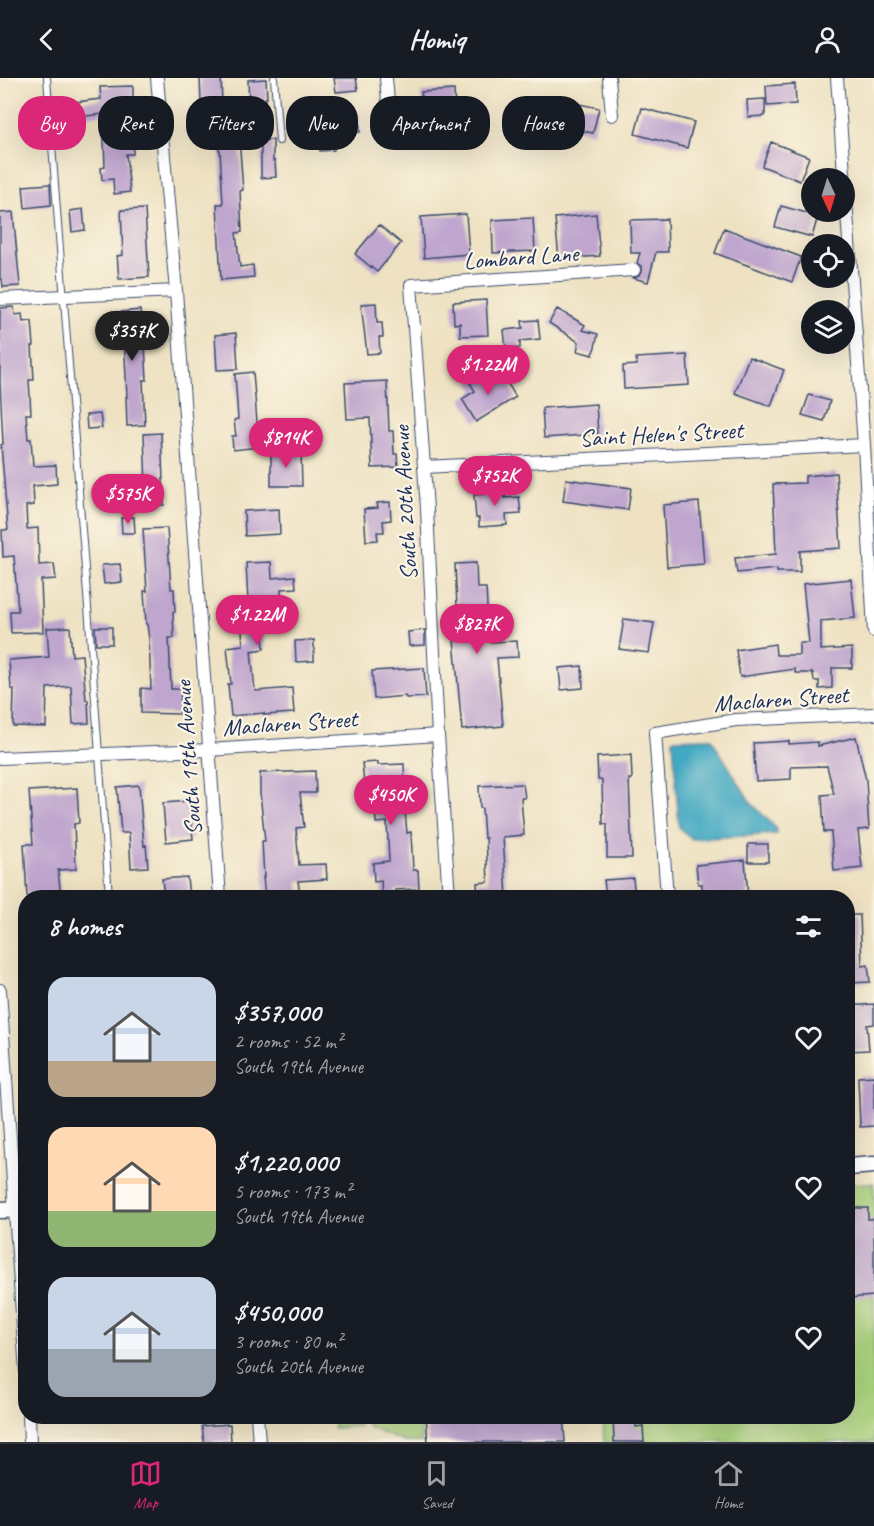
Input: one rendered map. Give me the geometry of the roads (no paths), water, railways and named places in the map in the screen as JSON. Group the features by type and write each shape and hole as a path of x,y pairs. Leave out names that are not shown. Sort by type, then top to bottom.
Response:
{"main road":[{"path":"855,1166 874,1165"}],"street":[{"name":"South 19th Avenue","path":"157,78 176,291 219,890"},
{"path":"386,78 388,96"},
{"path":"609,78 612,115"},
{"path":"837,78 864,445 870,487 874,631"},
{"name":"Lombard Lane","path":"411,285 634,270"},
{"name":"South 20th Avenue","path":"411,285 424,467 448,890"},
{"path":"0,299 176,291"},
{"name":"Saint Helen's Street","path":"424,467 864,445"},
{"name":"Maclaren Street","path":"666,890 655,734 736,720 874,714"},
{"name":"Maclaren Street","path":"0,758 208,750 438,735"},
{"path":"0,990 18,1272"},
{"path":"29,1424 30,1442"},
{"path":"258,1424 259,1442"}],"lane":[{"path":"47,78 109,890"},
{"path":"274,78 279,141"}],"water":[{"path":"711,738 751,803 776,828 777,834 691,839 679,828 673,739"}]}
